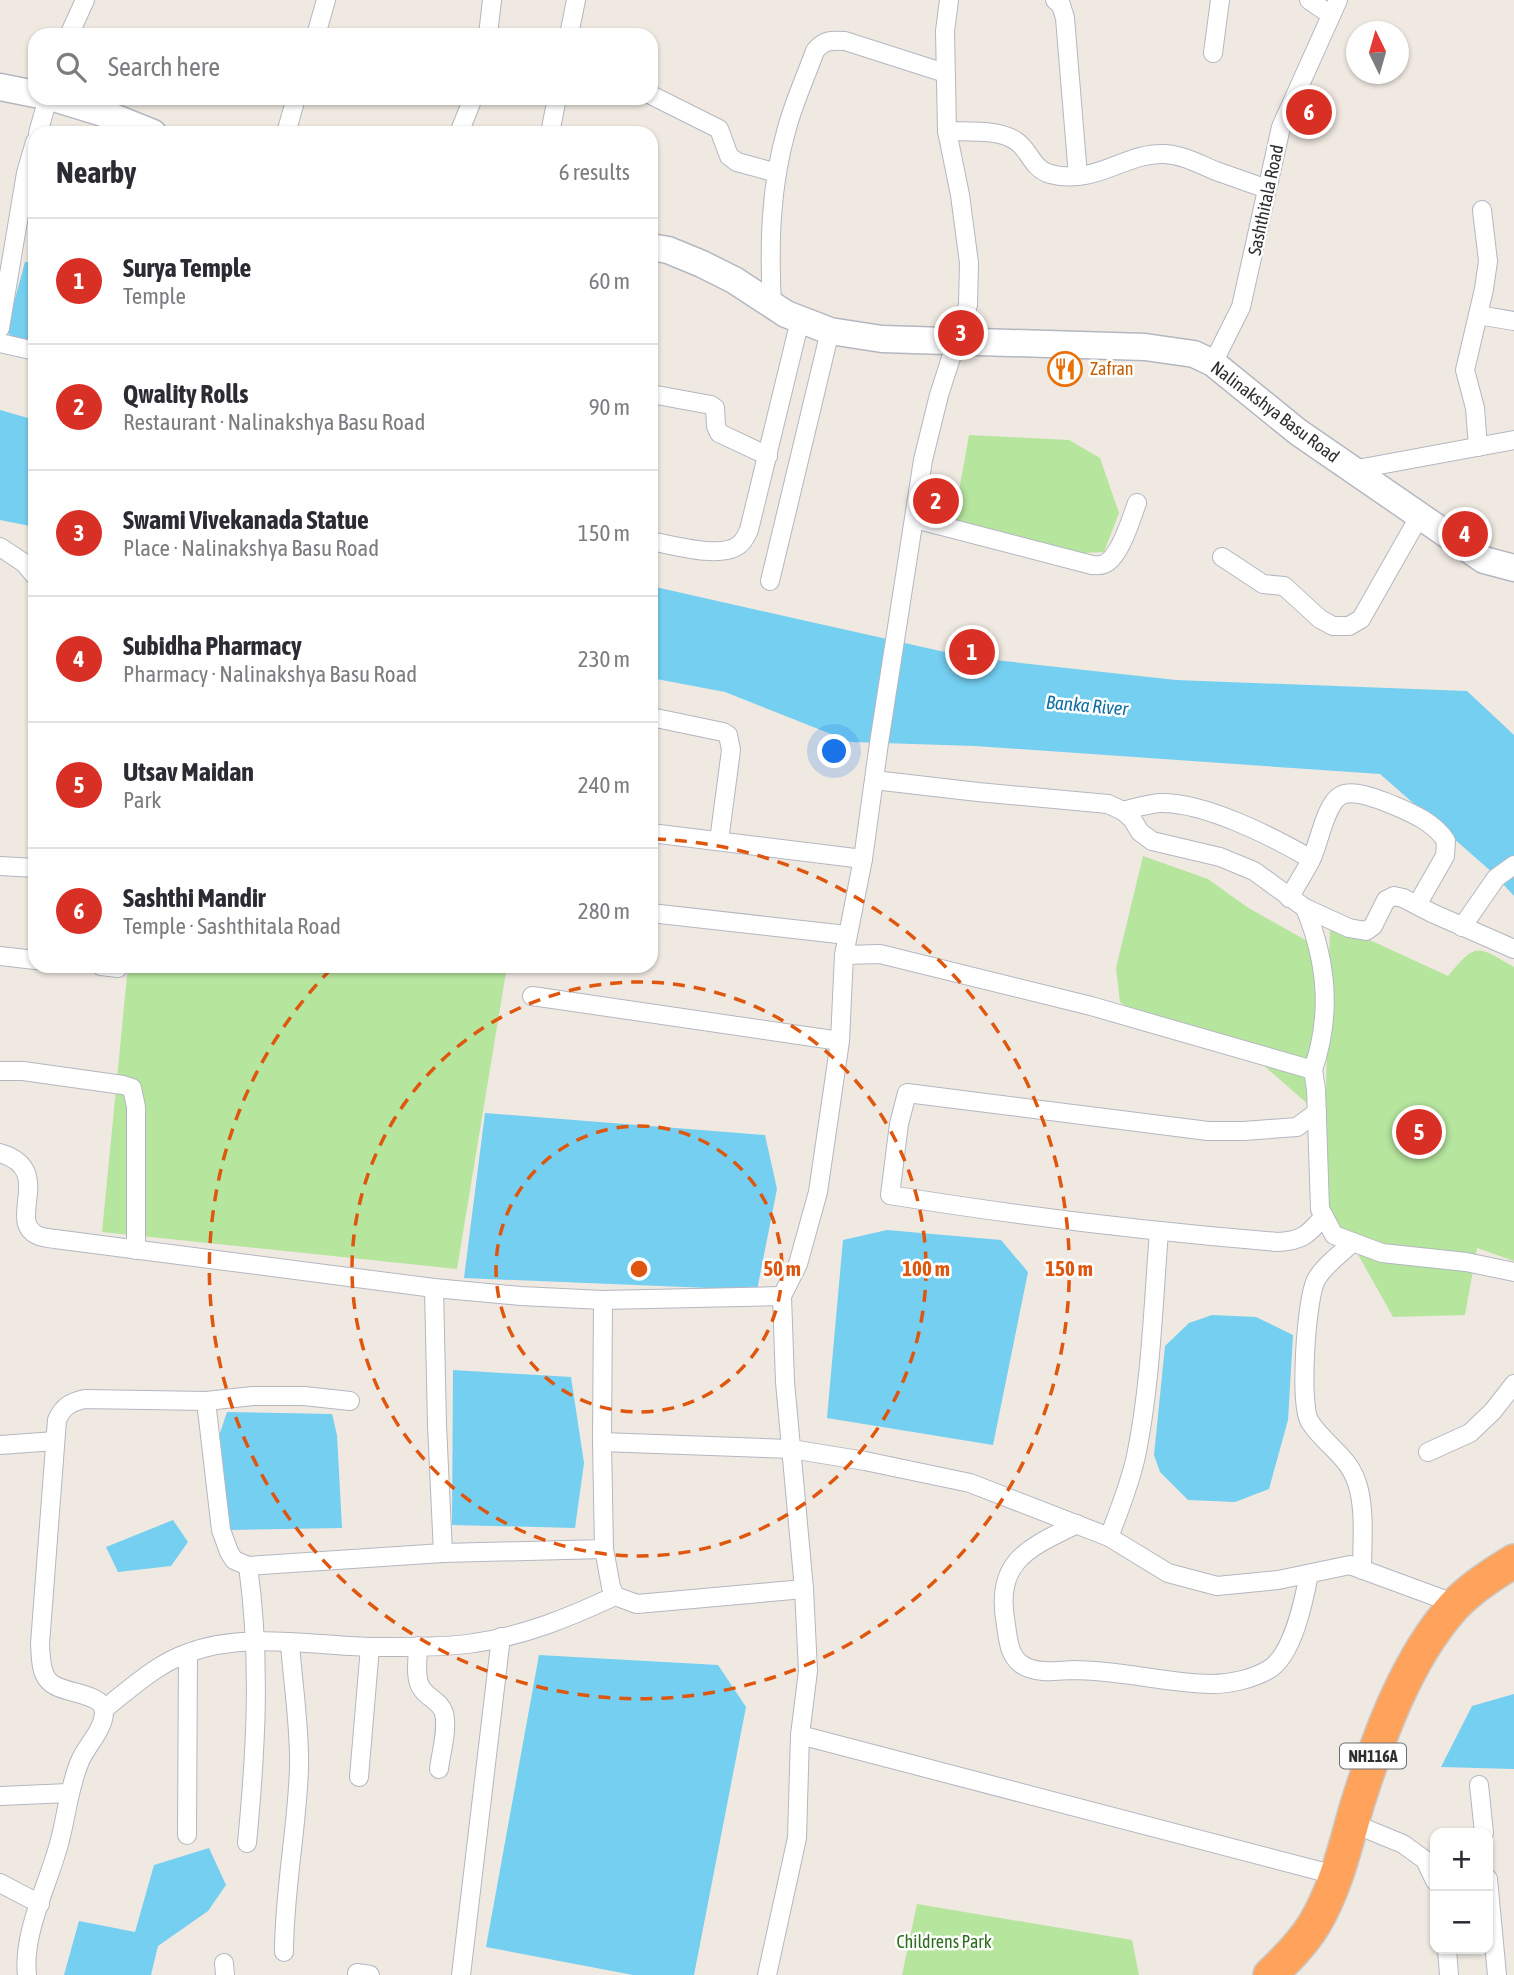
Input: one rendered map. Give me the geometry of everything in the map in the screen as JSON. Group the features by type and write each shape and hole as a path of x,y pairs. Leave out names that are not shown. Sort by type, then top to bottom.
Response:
{"highway":[{"name":"NH116A","path":"1270,1975 1294,1953 1315,1923 1335,1875 1374,1752 1434,1631 1456,1604 1514,1561"}],"street":[{"path":"72,28 85,0"},
{"path":"318,28 327,0"},
{"path":"489,28 492,0"},
{"path":"570,28 576,0"},
{"path":"767,1975 797,1838 800,1735 808,1671 804,1590 785,1382 782,1296 798,1264 818,1192 841,1041 844,954 863,859 923,460 939,396 968,305 969,263 960,195 947,131 945,31 949,0"},
{"path":"1055,0 1061,5 1065,18 1078,176"},
{"path":"1213,53 1220,0"},
{"path":"1308,0 1335,7"},
{"name":"Sashthitala Road","path":"1213,363 1241,307 1281,127 1335,7"},
{"path":"772,306 771,210 776,173 787,126 815,51 821,43 831,40 845,41 945,73"},
{"path":"0,87 28,92"},
{"path":"658,98 719,129 729,156 737,162 776,173"},
{"path":"40,126 46,105"},
{"path":"77,105 136,126"},
{"path":"288,126 294,105"},
{"path":"462,126 470,105"},
{"path":"551,126 556,105"},
{"path":"947,131 1003,135 1015,139 1033,164 1049,173 1078,176 1103,172 1142,156 1165,154 1186,158 1267,189"},
{"path":"0,328 17,221 28,173"},
{"path":"1478,447 1475,408 1465,370 1488,261 1482,210"},
{"name":"Nalinakshya Basu Road","path":"658,248 702,264 734,280 772,306 830,331 882,339 1146,347 1194,354 1213,363 1298,432 1484,561 1514,568"},
{"path":"1478,315 1514,321"},
{"path":"658,542 701,551 723,551 740,545 749,530 800,320"},
{"path":"770,581 830,331"},
{"path":"0,343 28,349"},
{"path":"658,395 711,405 715,408 719,433 768,456"},
{"path":"1352,470 1514,440"},
{"path":"915,519 1092,565 1104,564 1113,556 1122,542 1137,503"},
{"path":"1222,557 1263,584 1284,586 1320,619 1333,626 1349,626 1361,619 1419,517"},
{"path":"0,549 28,568"},
{"path":"658,719 728,735 731,750 719,841"},
{"path":"874,780 1108,804 1123,811 1140,832 1152,841 1231,862 1254,872 1297,903 1349,928 1366,930 1373,926 1386,900 1394,896 1514,949"},
{"path":"1417,905 1445,856 1446,841 1428,823 1408,812 1352,793 1342,795 1334,802 1297,903 1317,936 1323,963 1325,1006 1322,1044 1312,1070 1317,1112 1320,1209 1334,1235 1381,1253 1466,1262 1514,1272"},
{"path":"1123,811 1161,803 1183,806 1256,830 1311,859"},
{"path":"658,834 863,859"},
{"path":"1462,927 1496,878 1514,865"},
{"path":"0,866 28,868"},
{"path":"658,914 847,935"},
{"path":"844,954 880,954 1091,1006 1312,1070"},
{"path":"0,956 28,959"},
{"path":"532,996 841,1041"},
{"path":"0,1071 36,1073 132,1088 136,1107 136,1250"},
{"path":"1317,1112 1297,1127 1208,1131 907,1093 899,1124 890,1195 995,1212 1159,1232 1295,1241 1310,1233 1324,1216"},
{"path":"0,1153 20,1161 26,1169 26,1220 30,1229 38,1236 434,1288 603,1300 782,1296"},
{"path":"1109,1537 1125,1497 1136,1457 1146,1390 1159,1232"},
{"path":"1353,1242 1317,1278 1310,1298 1304,1393 1308,1420 1346,1459 1359,1489 1362,1512 1362,1570"},
{"path":"434,1288 443,1553"},
{"path":"603,1300 604,1549 615,1596"},
{"path":"1428,1452 1470,1433 1493,1411 1514,1384"},
{"path":"27,1975 29,1945 61,1839 69,1793 80,1760 104,1718 101,1703 48,1682 43,1671 40,1644 55,1441 57,1420 62,1409 85,1399 206,1401 253,1396 304,1396 350,1401"},
{"path":"206,1401 221,1530 234,1560 248,1566 443,1553 604,1549"},
{"path":"0,1446 55,1441"},
{"path":"602,1442 791,1449 865,1461 970,1483 1109,1537 1168,1573 1217,1586 1278,1580 1350,1565 1456,1604"},
{"path":"1077,1524 1030,1547 1014,1563 1006,1584 1003,1611 1010,1649 1020,1664 1035,1670 1093,1670 1213,1684 1243,1680 1270,1669 1287,1647 1300,1618 1309,1574"},
{"path":"247,1843 255,1761 256,1642 248,1566"},
{"path":"104,1709 150,1673 188,1653 227,1644 256,1642 370,1647 473,1644 571,1617 615,1596 637,1604 804,1590"},
{"path":"461,1975 501,1637"},
{"path":"284,1952 284,1924 299,1770 290,1644"},
{"path":"418,1646 418,1679 421,1689 438,1702 445,1723 439,1769"},
{"path":"359,1777 370,1647"},
{"path":"187,1835 188,1653"},
{"path":"800,1735 1335,1875"},
{"path":"1479,1785 1483,1828"},
{"path":"0,1796 69,1793"},
{"path":"1352,1823 1403,1844 1425,1860 1430,1870"},
{"path":"0,1882 40,1904"},
{"path":"1489,1891 1497,1975"},
{"path":"1447,1954 1449,1975"}],"green space":[{"path":"969,435 1069,440 1100,458 1119,513 1104,552 1044,555 973,544 951,536"},
{"path":"1143,856 1208,879 1247,907 1323,950 1317,1112 1247,1051 1155,1026 1120,1002 1116,968"},
{"path":"1330,927 1372,941 1448,976 1465,957 1478,950 1514,967 1514,1261 1477,1248 1465,1315 1393,1317 1346,1233 1340,1230 1323,1203"},
{"path":"127,973 506,973 457,1269 102,1232"},
{"name":"Childrens Park","path":"917,1904 1132,1940 1139,1975 902,1975"}],"water":[{"path":"25,262 28,262 28,343 6,332"},
{"path":"0,410 28,418 28,526 0,520"},
{"name":"Banka River","path":"658,588 967,657 1176,680 1467,691 1514,735 1514,896 1493,873 1380,774 975,746 851,742 725,692 658,679"},
{"path":"485,1113 765,1135 777,1189 757,1290 464,1278"},
{"path":"887,1230 1001,1240 1028,1272 993,1445 827,1418 843,1240"},
{"path":"1212,1315 1256,1317 1293,1335 1288,1420 1269,1489 1235,1502 1188,1500 1160,1472 1154,1455 1165,1346 1189,1323"},
{"path":"453,1370 571,1377 584,1463 575,1528 452,1525"},
{"path":"227,1412 332,1414 337,1435 342,1528 230,1530 215,1448"},
{"path":"173,1520 188,1542 171,1566 118,1572 106,1547"},
{"path":"539,1655 718,1665 746,1707 694,1975 633,1975 486,1947"},
{"path":"1514,1694 1514,1769 1441,1767 1472,1706"},
{"path":"209,1848 226,1885 208,1911 158,1946 151,1975 64,1975 79,1921 135,1932 154,1865"}],"place":[{"name":"Sashthi Mandir","path":"1309,112"},
{"name":"Swami Vivekanada Statue","path":"961,333"},
{"name":"Zafran","path":"1065,369"},
{"name":"Qwality Rolls","path":"936,501"},
{"name":"Subidha Pharmacy","path":"1465,534"},
{"name":"Surya Temple","path":"972,652"},
{"name":"Utsav Maidan","path":"1419,1132"}]}
